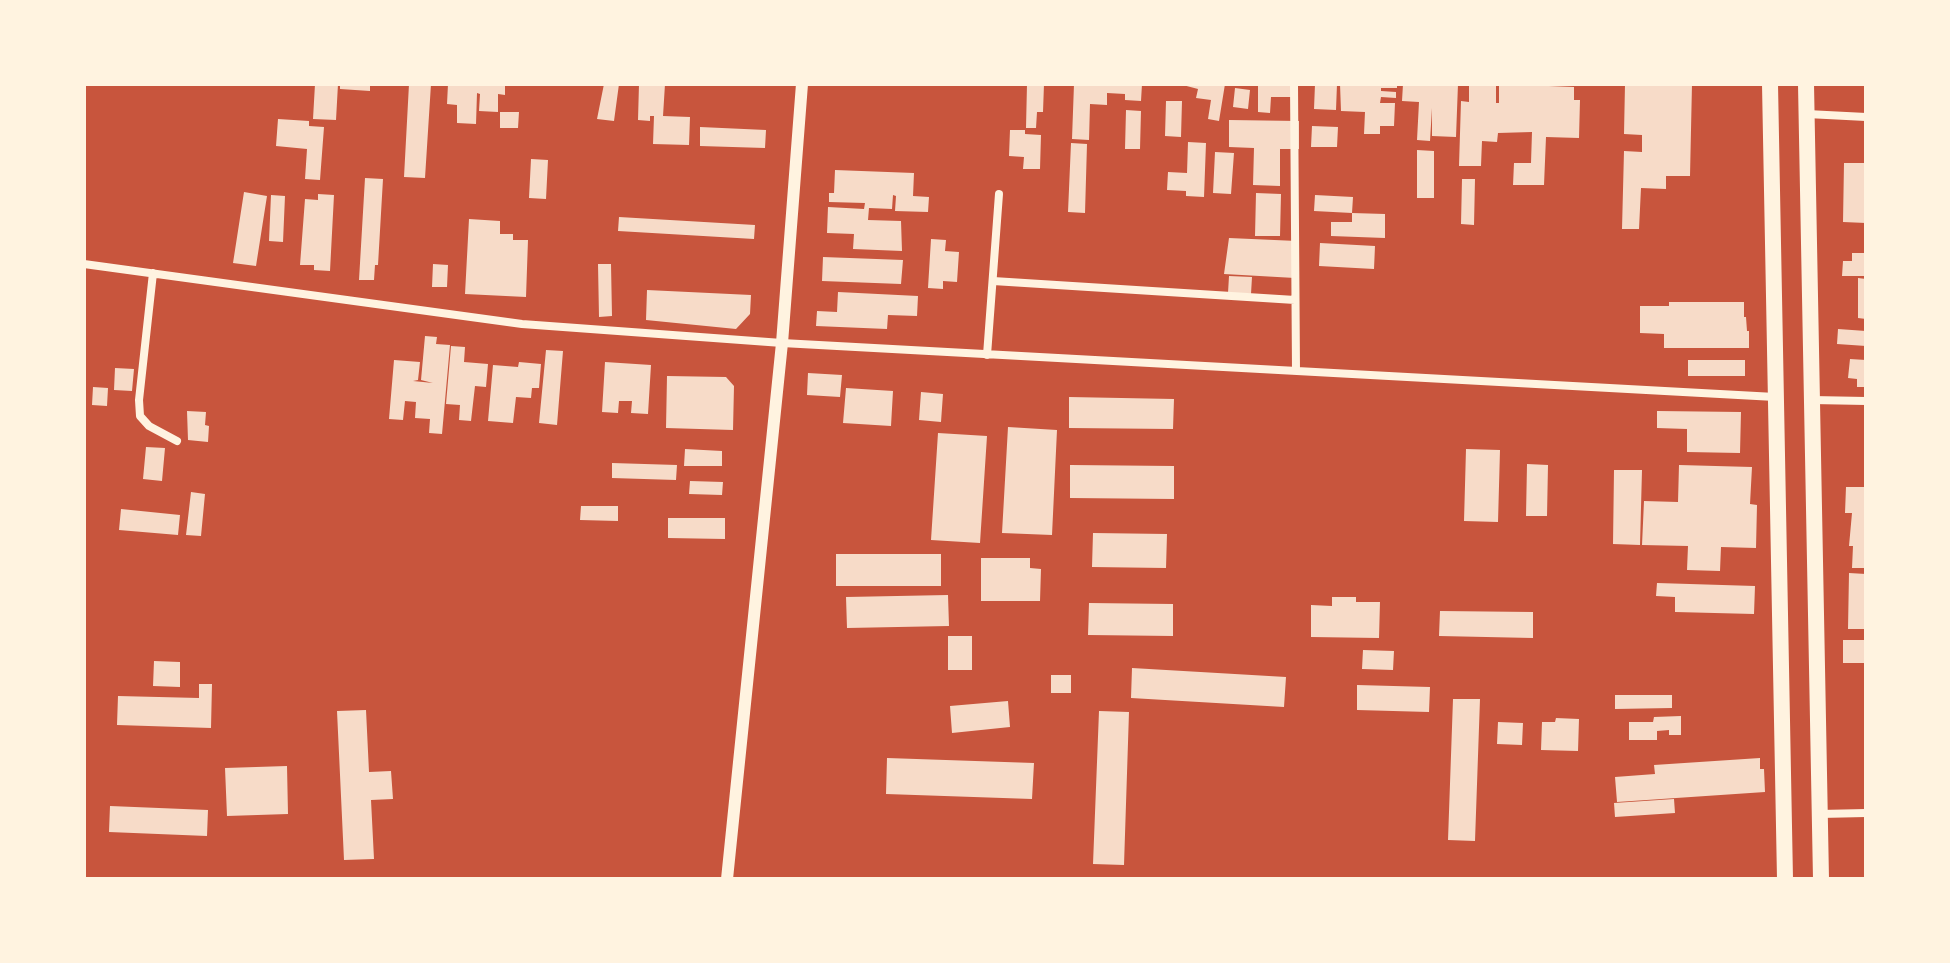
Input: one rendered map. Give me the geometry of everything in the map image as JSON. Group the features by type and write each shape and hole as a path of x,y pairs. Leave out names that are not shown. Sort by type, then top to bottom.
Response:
{"main road":[{"path":"1770,84 1785,879"},
{"path":"1806,84 1821,879"}],"street":[{"path":"727,879 782,343 802,84"},
{"path":"1294,84 1296,371"},
{"path":"1807,114 1866,117"},
{"path":"987,355 999,194"},
{"path":"84,264 492,321 782,343 1776,397"},
{"path":"153,273 139,400 140,416 149,426 177,441"},
{"path":"993,281 1295,300"},
{"path":"1812,400 1866,401"},
{"path":"1820,814 1866,813"}],"building":[{"path":"315,84 338,84 336,120 313,119"},
{"path":"340,84 370,84 370,91 340,89"},
{"path":"409,84 431,84 425,178 404,177"},
{"path":"448,84 505,84 505,95 498,94 498,112 479,111 480,94 477,93 476,124 457,123 457,105 447,104"},
{"path":"604,84 619,84 614,121 597,119"},
{"path":"639,84 665,84 663,116 690,117 689,145 653,144 654,116 650,116 650,121 638,120"},
{"path":"1027,84 1044,84 1043,112 1037,112 1036,128 1026,128"},
{"path":"1074,84 1142,84 1141,101 1125,100 1125,94 1107,93 1107,105 1090,104 1089,140 1072,139"},
{"path":"1179,84 1225,84 1219,121 1208,119 1211,100 1196,98 1198,89"},
{"path":"1258,84 1298,84 1298,97 1271,97 1270,113 1258,112"},
{"path":"1315,84 1337,84 1336,110 1314,109"},
{"path":"1340,84 1397,84 1397,88 1381,88 1381,91 1396,92 1396,98 1381,97 1380,103 1395,103 1394,126 1380,126 1380,134 1364,134 1365,112 1341,111"},
{"path":"1403,84 1458,84 1456,137 1432,136 1432,108 1430,141 1417,140 1419,102 1402,101"},
{"path":"1469,84 1496,84 1496,103 1499,103 1499,84 1574,87 1574,100 1580,100 1579,138 1546,137 1544,185 1513,185 1514,163 1531,163 1532,132 1498,133 1497,142 1482,141 1481,166 1459,166 1461,101 1469,102"},
{"path":"1625,84 1692,84 1690,176 1666,176 1666,189 1641,188 1639,229 1622,229 1624,151 1642,152 1642,135 1624,134"},
{"path":"1235,88 1250,90 1248,109 1233,107"},
{"path":"1166,101 1182,101 1181,137 1165,136"},
{"path":"1126,110 1141,111 1140,149 1125,149"},
{"path":"500,112 519,112 518,128 500,128"},
{"path":"278,119 309,121 309,126 324,127 320,180 305,179 307,149 276,146"},
{"path":"1229,120 1299,121 1299,149 1280,149 1280,186 1253,185 1254,148 1229,147"},
{"path":"1312,126 1338,127 1337,147 1311,147"},
{"path":"700,127 766,130 765,148 700,146"},
{"path":"1010,130 1041,135 1040,169 1023,169 1024,157 1009,156"},
{"path":"1188,142 1206,143 1204,197 1186,196 1186,191 1167,190 1168,172 1187,173"},
{"path":"1071,143 1087,144 1085,213 1068,212"},
{"path":"1417,150 1434,151 1434,198 1417,198"},
{"path":"1215,152 1234,153 1231,194 1213,193"},
{"path":"531,159 548,160 546,199 529,198"},
{"path":"1844,163 1866,163 1866,223 1843,222"},
{"path":"835,170 914,173 913,196 929,197 928,212 895,211 896,196 893,195 892,209 869,208 868,220 901,221 902,251 853,249 854,234 827,233 828,207 864,209 865,203 829,202 829,193 834,193"},
{"path":"365,178 383,179 378,265 375,265 374,280 359,280"},
{"path":"1462,179 1475,179 1474,225 1461,224"},
{"path":"244,192 267,196 256,266 233,263"},
{"path":"1256,193 1281,194 1280,236 1255,236"},
{"path":"318,194 334,195 330,271 314,270 314,265 300,265 305,199 318,200"},
{"path":"271,195 285,196 283,242 269,241"},
{"path":"1315,195 1353,197 1352,213 1314,211"},
{"path":"1352,213 1385,214 1385,238 1331,236 1331,222 1352,222"},
{"path":"619,217 755,225 754,239 618,231"},
{"path":"469,219 500,221 500,234 513,234 513,240 528,240 526,297 465,294"},
{"path":"1229,238 1297,241 1295,278 1224,274"},
{"path":"931,239 946,240 945,251 959,252 957,282 943,281 943,289 928,288"},
{"path":"1320,243 1375,246 1374,269 1319,266"},
{"path":"1852,253 1866,253 1866,276 1842,276 1843,261 1852,261"},
{"path":"823,257 903,260 901,284 822,281"},
{"path":"433,264 448,265 447,287 432,287"},
{"path":"598,264 611,264 612,316 599,317"},
{"path":"1229,276 1252,277 1251,294 1228,293"},
{"path":"1858,278 1866,279 1866,319 1858,318"},
{"path":"647,290 751,295 750,314 736,329 646,320"},
{"path":"838,292 918,296 917,316 888,315 887,329 816,326 817,311 837,312"},
{"path":"1669,302 1744,302 1749,348 1664,348 1664,334 1640,333 1640,306 1669,306"},
{"path":"1838,329 1866,331 1866,346 1837,344"},
{"path":"425,336 437,337 436,344 450,345 442,434 429,433 430,419 415,418 416,402 405,401 403,420 389,419 394,360 420,362 418,380 413,381 433,383 421,380"},
{"path":"451,346 465,347 464,362 488,364 486,387 475,386 471,421 459,420 460,405 446,404"},
{"path":"546,350 563,351 557,425 539,423"},
{"path":"1850,359 1866,360 1866,387 1857,387 1857,379 1848,378"},
{"path":"1688,360 1745,360 1745,376 1688,376"},
{"path":"519,362 541,364 539,388 532,388 531,398 516,397 513,423 488,421 493,365 518,367"},
{"path":"605,362 651,365 648,414 631,413 632,401 619,401 618,413 602,412"},
{"path":"115,368 134,369 132,391 114,390"},
{"path":"808,373 842,375 840,397 807,395"},
{"path":"667,376 726,377 734,386 733,430 666,428"},
{"path":"93,387 108,388 107,406 92,405"},
{"path":"846,388 893,391 891,426 843,423"},
{"path":"921,392 943,394 941,422 919,420"},
{"path":"1069,397 1174,399 1173,429 1069,428"},
{"path":"187,411 206,412 208,442 188,440"},
{"path":"1657,411 1741,412 1740,453 1687,452 1687,429 1657,428"},
{"path":"1008,427 1057,430 1052,535 1002,533"},
{"path":"938,433 987,436 980,543 931,540"},
{"path":"146,447 165,448 162,481 143,479"},
{"path":"685,449 722,451 722,466 684,466"},
{"path":"1466,449 1500,450 1498,522 1464,521"},
{"path":"612,463 677,465 676,480 612,478"},
{"path":"1527,464 1548,465 1547,516 1526,516"},
{"path":"1070,465 1174,466 1174,499 1070,498"},
{"path":"1679,465 1752,467 1750,504 1757,505 1756,548 1721,547 1720,571 1687,570 1688,546 1642,545 1644,501 1678,502"},
{"path":"1614,470 1642,470 1640,545 1613,544"},
{"path":"690,481 723,482 722,495 689,494"},
{"path":"1846,487 1866,487 1866,568 1852,568 1853,546 1849,546 1852,513 1845,513"},
{"path":"191,492 205,494 201,536 186,535"},
{"path":"581,506 618,506 618,521 580,520"},
{"path":"121,509 180,515 178,535 119,530"},
{"path":"668,518 725,518 725,539 668,538"},
{"path":"1093,533 1167,534 1166,568 1092,567"},
{"path":"836,554 941,554 941,586 836,586"},
{"path":"981,558 1030,558 1030,568 1041,569 1040,601 981,601"},
{"path":"1849,573 1866,574 1866,629 1848,629"},
{"path":"1657,583 1755,586 1754,614 1675,612 1675,597 1656,596"},
{"path":"948,595 949,626 847,628 846,597"},
{"path":"1332,597 1356,597 1356,602 1380,602 1379,638 1311,637 1311,605 1332,606"},
{"path":"1089,603 1173,604 1173,636 1088,635"},
{"path":"1440,611 1533,612 1533,638 1439,636"},
{"path":"948,636 972,636 972,670 948,670"},
{"path":"1843,640 1866,640 1866,663 1843,663"},
{"path":"1363,650 1394,651 1393,670 1362,669"},
{"path":"154,661 180,662 180,687 153,686"},
{"path":"1132,668 1286,677 1284,707 1131,698"},
{"path":"1051,675 1071,675 1071,693 1051,693"},
{"path":"199,684 212,684 211,728 117,725 118,696 199,698"},
{"path":"1357,685 1430,687 1429,712 1357,710"},
{"path":"1615,695 1672,695 1672,708 1615,709"},
{"path":"1453,699 1480,699 1475,841 1448,840"},
{"path":"1008,701 1010,727 952,733 950,706"},
{"path":"366,710 369,772 391,771 393,799 371,800 374,859 344,860 337,711"},
{"path":"1099,711 1129,712 1124,865 1093,864"},
{"path":"1681,716 1681,735 1669,735 1669,730 1657,731 1657,740 1629,740 1629,722 1653,722 1654,717"},
{"path":"1556,718 1579,719 1578,751 1541,750 1542,722 1555,722"},
{"path":"1498,722 1523,723 1522,745 1497,744"},
{"path":"887,758 1034,763 1032,799 886,794"},
{"path":"1760,758 1765,792 1617,802 1615,777 1655,774 1654,765"},
{"path":"287,766 288,814 227,816 225,768"},
{"path":"1674,799 1675,813 1615,817 1614,803"},
{"path":"110,806 208,810 207,836 109,832"}]}
